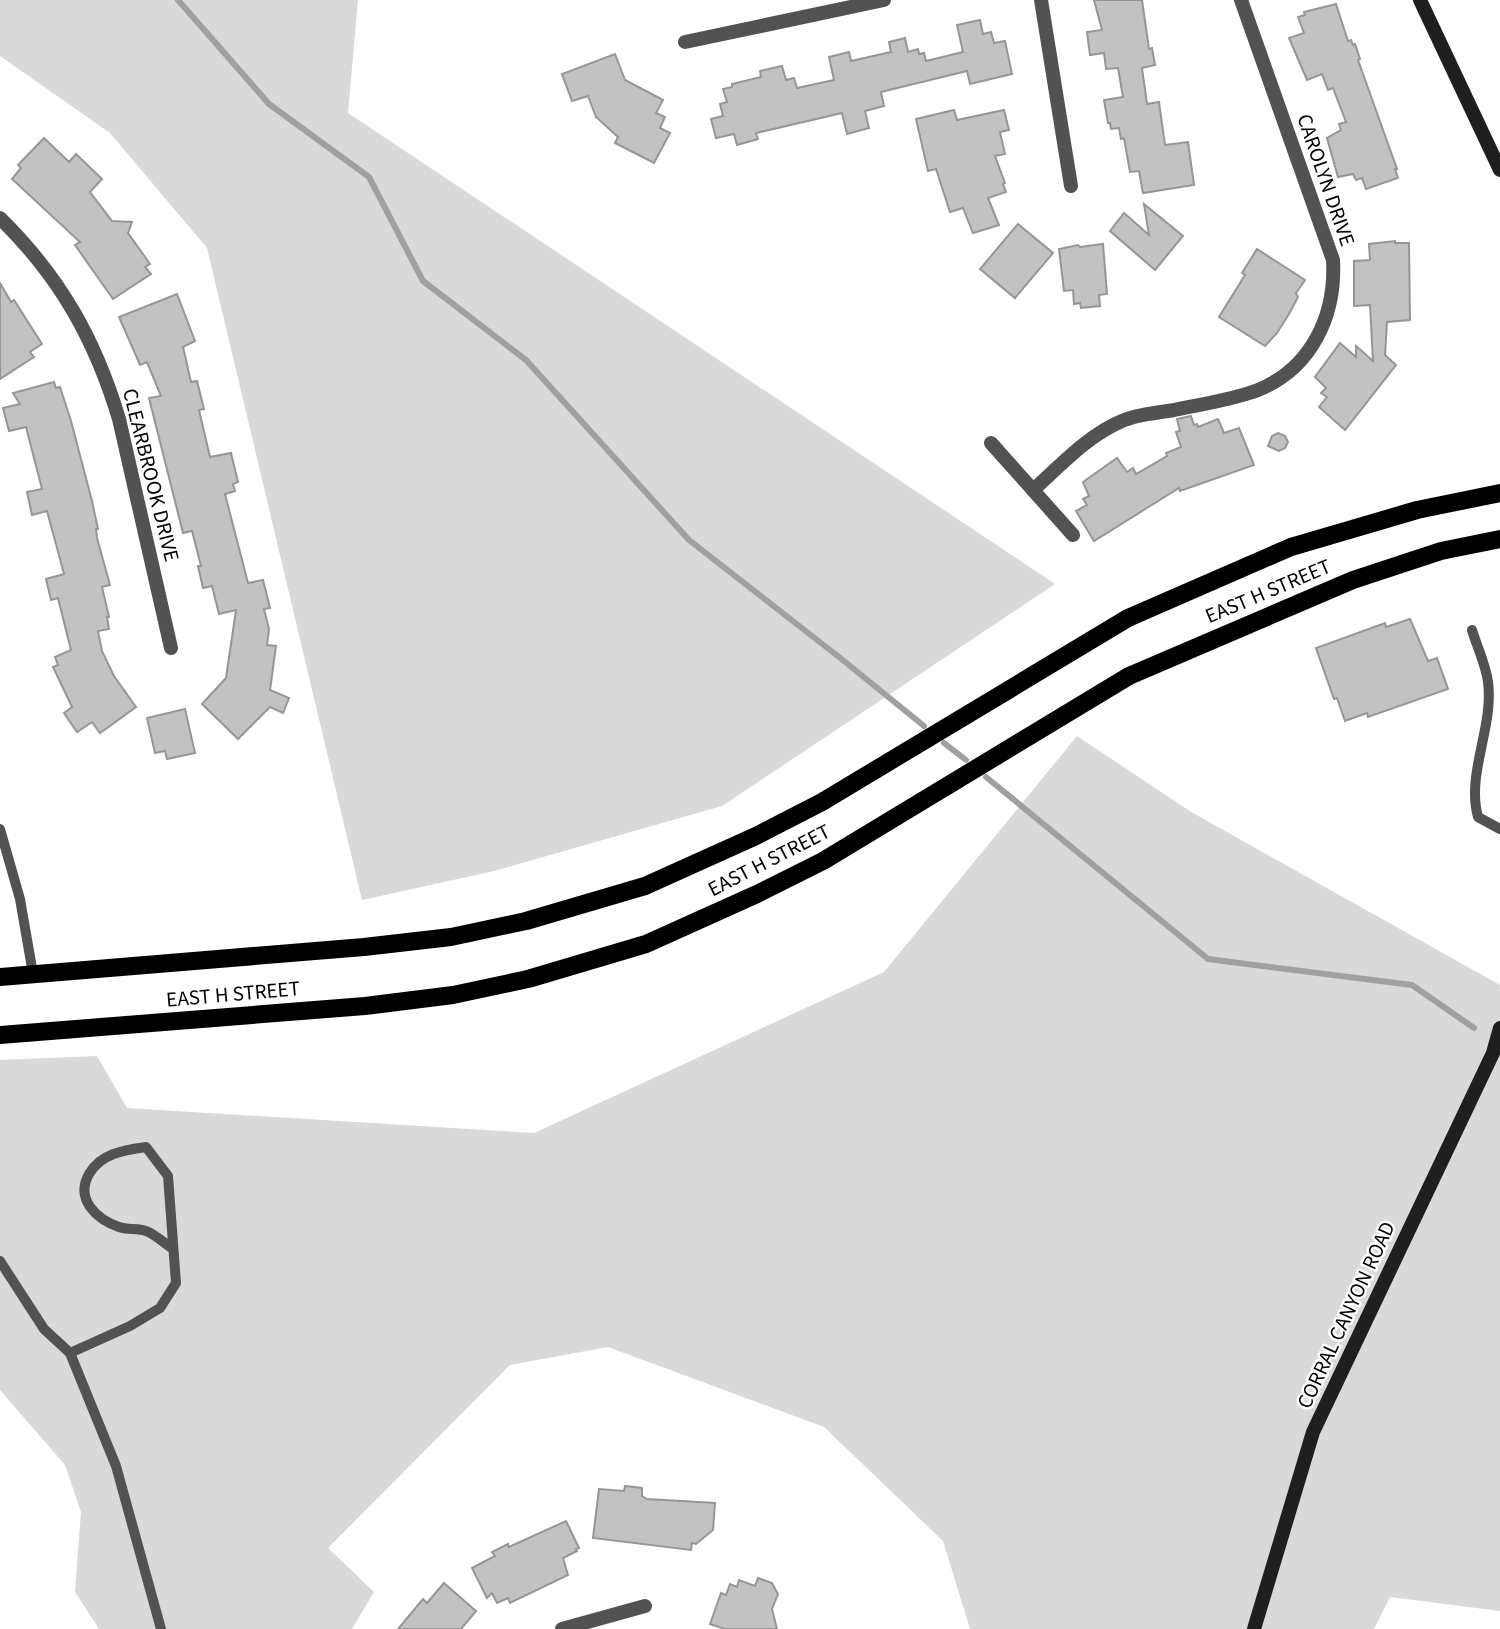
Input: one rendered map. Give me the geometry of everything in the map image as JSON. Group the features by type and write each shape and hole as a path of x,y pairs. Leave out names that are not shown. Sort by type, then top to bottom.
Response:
{"main road":[{"path":"1420,0 1500,170"},
{"name":"EAST H STREET","path":"0,977 364,947 451,937 526,921 645,886 756,836 822,802 1128,618 1291,547 1417,510 1500,493"},
{"name":"EAST H STREET","path":"0,1035 365,1006 453,995 528,979 646,944 758,894 823,861 1129,676 1353,580 1441,551 1500,539"},
{"name":"CORRAL CANYON ROAD","path":"1254,1629 1313,1432 1493,1053 1500,1028"}],"street":[{"path":"685,42 884,0"},
{"path":"1041,0 1071,186"},
{"name":"CAROLYN DRIVE","path":"1032,490 1090,440 1123,421 1243,395 1274,382 1301,361 1325,323 1332,297 1333,260 1241,0"},
{"name":"CLEARBROOK DRIVE","path":"0,218 34,253 65,295 82,323 110,388 171,648"},
{"path":"991,443 1073,535"},
{"path":"562,1629 645,1606"}],"lane":[{"path":"1472,630 1488,682 1486,724 1474,801 1478,817 1500,829"},
{"path":"0,829 20,899 33,974"},
{"path":"70,1353 130,1326 160,1308 176,1283 168,1176 146,1147 104,1157 91,1171 85,1183 84,1196 93,1213 119,1227 147,1231 173,1249"},
{"path":"0,1261 44,1329 70,1353 116,1466 160,1629"}],"shaded area":[{"path":"0,0 358,0 348,113 1055,584 722,806 494,871 362,900 207,248 110,133 0,56"},
{"path":"1077,736 1193,813 1500,985 1500,1611 1390,1597 1374,1629 970,1629 943,1541 824,1427 608,1347 510,1365 328,1548 374,1592 352,1629 99,1629 75,1592 81,1512 65,1465 0,1390 0,1060 97,1056 127,1108 534,1133 884,972"}],"building":[{"path":"1094,0 1142,0 1149,49 1152,48 1155,65 1142,68 1147,104 1159,102 1165,145 1188,142 1194,185 1143,193 1139,171 1130,172 1124,138 1121,139 1119,128 1111,129 1104,100 1123,97 1118,68 1106,69 1104,53 1090,55 1087,32 1102,30"},
{"path":"1336,4 1348,41 1351,40 1353,45 1355,44 1360,59 1358,60 1397,169 1398,178 1366,189 1362,178 1356,180 1353,174 1338,177 1327,138 1341,130 1339,124 1346,122 1333,88 1328,90 1322,74 1307,80 1289,38 1304,33 1298,17 1305,15 1304,12"},
{"path":"980,20 983,34 991,32 994,43 1005,41 1012,74 970,84 967,71 881,92 884,106 865,111 869,128 847,134 842,113 756,133 758,139 737,145 734,134 716,138 711,119 723,116 720,104 727,102 723,89 761,77 760,71 782,66 786,80 794,78 797,88 834,80 829,57 849,52 851,61 891,52 889,42 905,38 908,52 918,49 919,54 924,53 926,61 963,52 957,25"},
{"path":"615,54 625,80 663,100 656,113 665,117 660,128 670,133 654,163 615,143 618,137 596,117 588,96 572,101 562,74"},
{"path":"954,110 957,120 1004,110 1009,130 1000,132 1005,154 995,156 1006,192 988,198 999,225 973,233 963,208 950,212 936,169 928,171 916,119"},
{"path":"44,138 69,162 76,154 102,179 90,192 112,221 132,222 128,233 150,264 145,267 151,274 113,299 75,245 80,242 12,179 21,168 18,165"},
{"path":"1144,204 1183,236 1155,270 1110,231 1124,213 1149,235"},
{"path":"1018,224 1053,253 1015,298 980,269"},
{"path":"1395,241 1409,243 1410,320 1387,322 1385,355 1396,365 1345,430 1319,407 1327,397 1321,393 1326,388 1315,377 1340,343 1356,357 1356,346 1373,361 1370,305 1354,306 1354,261 1370,260 1369,244"},
{"path":"1103,244 1107,294 1099,295 1100,306 1081,308 1080,303 1074,304 1073,290 1064,291 1059,249"},
{"path":"1257,249 1305,280 1296,293 1298,297 1289,314 1265,346 1219,317 1245,275 1242,273"},
{"path":"0,283 42,344 30,352 34,357 0,379"},
{"path":"177,294 195,341 183,347 191,382 197,381 204,409 199,410 210,457 231,453 238,482 233,484 235,491 225,494 248,583 263,580 270,608 264,609 269,629 267,645 276,646 270,690 289,698 283,713 270,707 238,739 202,704 226,678 236,610 219,614 212,586 203,588 198,566 201,566 192,531 183,533 149,398 161,396 147,362 140,365 119,317"},
{"path":"54,382 56,388 60,387 71,421 110,585 102,587 109,629 98,631 102,651 114,676 136,707 100,733 92,722 77,732 64,713 72,707 53,667 58,665 55,657 71,650 58,598 51,600 46,579 64,574 47,511 32,515 27,492 42,489 26,427 9,431 3,408 20,404 13,393"},
{"path":"1191,416 1194,425 1197,424 1198,427 1218,419 1224,433 1239,428 1254,465 1180,491 1179,488 1094,541 1076,511 1087,505 1083,499 1089,496 1083,482 1117,458 1127,472 1133,468 1136,474 1167,456 1166,453 1181,447 1176,432 1180,431 1177,419"},
{"path":"1278,433 1285,436 1288,442 1285,448 1279,451 1268,446 1272,436"},
{"path":"1410,619 1428,661 1437,658 1448,689 1368,717 1367,713 1345,721 1337,698 1334,699 1316,648 1385,623 1386,627"},
{"path":"185,709 195,753 167,759 165,751 155,753 147,718"},
{"path":"625,1486 642,1488 642,1496 647,1499 715,1503 713,1530 696,1544 692,1543 691,1550 593,1538 599,1489 624,1491"},
{"path":"566,1521 579,1548 563,1558 568,1575 510,1603 508,1598 497,1603 492,1593 487,1598 472,1568 495,1556 492,1552 508,1544 509,1547"},
{"path":"758,1578 772,1583 778,1594 772,1609 777,1629 725,1629 710,1624 721,1593 726,1595 730,1584 737,1587 739,1580 755,1586"},
{"path":"444,1583 476,1611 461,1629 398,1629 423,1599 427,1603"}],"waterway":[{"path":"178,0 269,104 369,177 423,281 526,360 689,540 924,726"},
{"path":"944,743 966,760"},
{"path":"986,777 1208,959 1412,985 1474,1028"}]}
